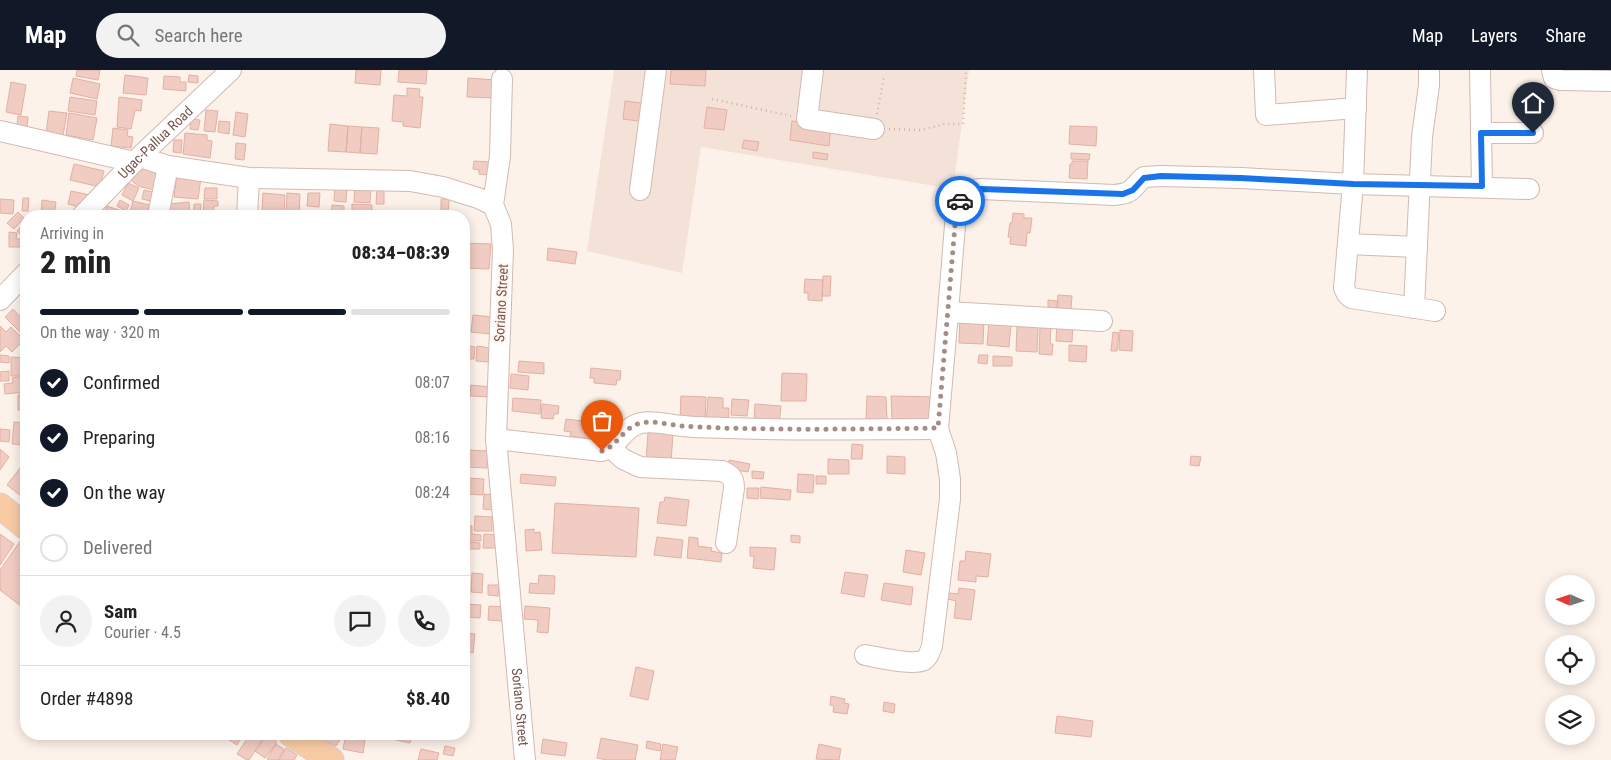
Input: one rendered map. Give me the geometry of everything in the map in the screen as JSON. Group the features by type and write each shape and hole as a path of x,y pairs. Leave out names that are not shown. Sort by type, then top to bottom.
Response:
{"main road":[{"path":"0,506 20,522"},
{"path":"300,740 331,760"}],"street":[{"name":"Ugac-Pallua Road","path":"88,210 231,70"},
{"path":"640,190 656,70"},
{"path":"813,70 807,119 874,129"},
{"path":"1264,70 1266,115 1356,108"},
{"path":"1357,70 1353,184 1344,288 1351,298 1435,311"},
{"path":"1414,308 1422,137 1429,85 1429,70"},
{"path":"1480,70 1482,186"},
{"path":"1552,70 1554,78 1560,80 1611,81"},
{"path":"0,131 168,166 249,178 410,181 443,187 478,198 493,205 500,156 502,79"},
{"path":"1481,133 1533,133"},
{"path":"159,210 168,166"},
{"path":"865,655 914,662 923,660 928,656 932,646 950,499 950,479 946,453 938,428 956,213 963,194 981,189 1114,195 1128,193 1144,178 1161,176 1353,184 1529,188"},
{"path":"246,210 249,178"},
{"name":"Soriano Street","path":"493,205 501,224 503,250 496,439 526,760"},
{"path":"1348,244 1417,247"},
{"path":"0,300 20,279"},
{"path":"948,312 1102,321"},
{"path":"496,439 602,451 611,448 631,426 651,422 683,426 764,429 938,428"},
{"path":"611,448 623,460 640,467 722,471 731,475 734,480 734,488 726,543"}],"path":[{"path":"884,77 874,129 920,130 945,124 963,124 966,70"},
{"path":"712,99 807,119"}],"shaded area":[{"path":"614,70 969,70 953,189 701,147 682,273 587,251"}],"building":[{"path":"77,70 100,70 98,80 76,76"},
{"path":"356,70 381,70 380,85 355,83"},
{"path":"399,70 427,70 426,84 398,82"},
{"path":"671,70 706,70 705,86 670,84"},
{"path":"125,75 148,78 146,95 123,93"},
{"path":"189,75 198,76 198,83 188,82"},
{"path":"164,76 180,77 180,82 186,82 186,91 163,89"},
{"path":"73,78 100,84 97,99 70,93"},
{"path":"468,78 496,80 496,98 467,97"},
{"path":"11,82 26,85 21,115 6,112"},
{"path":"407,88 420,89 419,97 423,97 420,128 403,126 403,122 392,121 394,95 407,96"},
{"path":"70,97 97,101 95,115 68,111"},
{"path":"119,97 142,100 141,111 135,110 131,129 117,127"},
{"path":"625,101 648,104 646,122 623,119"},
{"path":"707,107 727,110 724,130 704,128"},
{"path":"206,110 218,111 215,132 204,131"},
{"path":"49,111 67,113 63,135 46,133"},
{"path":"236,112 248,114 245,137 233,135"},
{"path":"69,113 97,118 93,140 66,135"},
{"path":"18,116 28,117 27,127 17,125"},
{"path":"191,119 200,120 198,130 190,129"},
{"path":"219,121 230,122 229,134 218,132"},
{"path":"792,121 831,126 829,146 790,140"},
{"path":"330,124 348,126 346,152 328,151"},
{"path":"348,126 362,127 360,153 346,152"},
{"path":"1070,126 1097,127 1096,146 1069,144"},
{"path":"362,127 379,128 377,154 360,153"},
{"path":"113,128 128,130 127,136 133,137 131,148 111,146"},
{"path":"185,133 207,135 207,140 212,141 210,158 183,154"},
{"path":"174,140 182,140 181,153 173,152"},
{"path":"744,140 759,142 757,151 742,148"},
{"path":"236,143 246,144 244,160 235,159"},
{"path":"813,152 828,154 827,160 813,158"},
{"path":"1071,153 1090,154 1089,160 1071,159"},
{"path":"474,161 490,162 489,175 479,174 479,170 473,169"},
{"path":"1072,161 1088,161 1087,179 1069,178"},
{"path":"147,162 161,166 158,191 138,186 131,180"},
{"path":"74,164 104,171 100,187 70,180"},
{"path":"177,174 201,177 198,199 174,197"},
{"path":"128,183 139,188 133,201 122,195"},
{"path":"335,184 347,184 346,202 334,201"},
{"path":"355,184 371,184 370,203 354,202"},
{"path":"205,188 217,188 217,199 204,199"},
{"path":"377,188 384,188 384,204 376,204"},
{"path":"144,190 157,193 155,202 142,199"},
{"path":"71,191 90,195 87,209 68,204"},
{"path":"263,193 285,195 284,210 262,210"},
{"path":"287,193 300,194 299,210 286,210"},
{"path":"308,193 320,193 319,207 307,206"},
{"path":"23,198 29,198 28,210 22,210"},
{"path":"0,199 14,200 13,214 0,213"},
{"path":"441,199 449,199 448,210 441,210"},
{"path":"42,200 56,202 55,210 41,210"},
{"path":"120,200 129,205 126,210 117,206"},
{"path":"204,200 218,201 218,206 214,206 214,210 203,210"},
{"path":"133,201 150,205 149,210 131,210"},
{"path":"189,202 190,210 168,210 170,204"},
{"path":"194,204 201,204 200,210 194,210"},
{"path":"352,204 372,205 372,210 352,210"},
{"path":"332,205 344,206 344,210 332,210"},
{"path":"107,206 119,210 105,210"},
{"path":"18,212 20,214 20,222 14,229 7,223"},
{"path":"1013,213 1024,214 1024,218 1032,218 1030,233 1027,233 1026,246 1010,244 1011,237 1008,237"},
{"path":"9,232 17,233 16,239 20,239 20,247 9,247"},
{"path":"470,243 491,244 489,269 470,268"},
{"path":"548,248 577,252 575,264 547,260"},
{"path":"823,276 831,276 830,296 822,296"},
{"path":"805,279 823,280 822,301 808,300 808,293 804,293"},
{"path":"1058,295 1072,296 1071,309 1057,308"},
{"path":"1048,300 1058,301 1057,308 1048,307"},
{"path":"13,309 20,317 20,332 5,317"},
{"path":"473,315 492,317 490,334 471,332"},
{"path":"960,316 984,318 983,344 959,343"},
{"path":"1057,321 1073,322 1072,342 1056,341"},
{"path":"989,322 1011,324 1009,347 987,345"},
{"path":"0,326 6,332 11,327 20,336 20,344 12,352 6,346 0,352"},
{"path":"1017,326 1038,327 1037,352 1016,351"},
{"path":"1040,327 1051,327 1050,344 1053,344 1052,355 1039,354"},
{"path":"1120,330 1133,331 1132,351 1119,350"},
{"path":"1113,332 1119,333 1117,351 1111,351"},
{"path":"1069,345 1087,346 1086,362 1069,361"},
{"path":"470,346 475,347 474,359 470,359"},
{"path":"477,346 491,348 489,362 476,361"},
{"path":"0,355 9,356 9,363 0,362"},
{"path":"979,355 988,355 987,364 978,363"},
{"path":"993,356 1012,357 1012,366 993,366"},
{"path":"11,357 20,358 20,376 11,376"},
{"path":"519,361 544,363 544,374 518,372"},
{"path":"591,368 621,371 620,380 617,380 616,385 594,383 594,378 590,378"},
{"path":"9,371 9,381 0,381 0,372"},
{"path":"782,373 807,374 806,401 781,401"},
{"path":"511,374 529,376 528,390 510,388"},
{"path":"20,377 20,393 5,394 4,384 13,383 12,378"},
{"path":"471,385 490,387 489,397 470,396"},
{"path":"18,395 20,395 20,410 18,410"},
{"path":"681,396 706,397 705,421 680,419"},
{"path":"867,396 886,397 887,420 866,419"},
{"path":"891,396 935,397 935,420 892,419"},
{"path":"708,397 723,398 723,408 729,408 728,426 706,424"},
{"path":"513,398 541,400 540,414 512,411"},
{"path":"732,399 749,400 747,416 731,415"},
{"path":"542,404 559,406 558,414 554,414 553,419 541,418"},
{"path":"755,404 781,406 779,424 754,422"},
{"path":"566,419 592,422 590,439 570,436 571,432 564,431"},
{"path":"14,422 20,422 20,445 12,444"},
{"path":"0,429 10,430 9,442 0,441"},
{"path":"648,432 673,433 671,463 646,462"},
{"path":"852,444 863,445 862,459 851,459"},
{"path":"0,449 9,457 0,470"},
{"path":"470,450 488,451 487,468 470,467"},
{"path":"887,456 905,457 905,474 887,473"},
{"path":"1191,456 1201,457 1199,466 1190,465"},
{"path":"828,459 849,460 849,474 828,474"},
{"path":"729,460 750,464 748,472 728,469"},
{"path":"20,468 20,495 7,485"},
{"path":"752,471 764,472 763,479 752,478"},
{"path":"521,474 556,477 555,486 520,483"},
{"path":"798,474 814,475 813,493 797,492"},
{"path":"816,476 826,476 826,484 816,484"},
{"path":"470,478 484,479 483,495 470,494"},
{"path":"761,487 791,490 790,500 760,498"},
{"path":"747,488 759,488 758,499 747,498"},
{"path":"484,494 495,495 494,510 483,509"},
{"path":"665,497 689,500 686,526 657,523 660,502 664,502"},
{"path":"555,503 639,508 636,557 552,553"},
{"path":"475,516 492,517 492,531 474,531"},
{"path":"470,526 472,526 472,534 481,535 481,541 470,541"},
{"path":"534,529 534,533 540,532 542,550 526,551 525,530"},
{"path":"0,534 14,544 0,565"},
{"path":"484,534 498,535 498,548 483,548"},
{"path":"791,535 800,536 800,543 791,542"},
{"path":"657,537 683,540 681,558 654,555"},
{"path":"689,537 698,538 698,546 712,548 711,551 722,553 721,562 687,558"},
{"path":"20,541 20,605 0,590 0,570"},
{"path":"470,542 480,543 480,549 470,549"},
{"path":"750,547 776,548 774,570 753,568 754,556 750,556"},
{"path":"906,550 925,553 921,575 903,572"},
{"path":"966,551 991,554 988,577 976,576 976,582 958,580 960,561 965,561"},
{"path":"845,572 868,575 864,597 841,593"},
{"path":"472,573 483,574 482,593 471,592"},
{"path":"539,575 555,576 554,594 529,593 530,583 538,584"},
{"path":"884,583 913,587 911,605 881,600"},
{"path":"488,585 499,585 498,596 488,595"},
{"path":"959,588 975,590 971,620 954,618 956,601 948,599 949,593 958,594"},
{"path":"470,604 481,605 480,618 470,617"},
{"path":"489,606 504,607 503,621 488,620"},
{"path":"525,606 550,608 548,633 537,632 538,620 524,619"},
{"path":"470,634 475,634 473,653 470,653"},
{"path":"636,667 654,671 648,700 630,696"},
{"path":"831,696 845,699 844,703 849,704 847,714 833,712 834,706 830,705"},
{"path":"884,702 895,704 894,713 883,711"},
{"path":"1057,716 1093,721 1091,737 1055,733"},
{"path":"601,738 638,745 635,760 597,758"},
{"path":"543,739 567,743 565,756 541,753"},
{"path":"230,740 240,740 237,745"},
{"path":"246,740 262,740 249,760 237,754"},
{"path":"263,740 274,740 277,742 265,758 255,751"},
{"path":"326,740 340,740 336,746"},
{"path":"345,740 365,740 363,753 343,749"},
{"path":"396,740 411,740 410,743"},
{"path":"647,741 661,744 660,751 646,748"},
{"path":"276,744 284,749 278,760 267,759"},
{"path":"663,744 678,747 675,760 660,760"},
{"path":"819,744 841,749 839,760 816,759"},
{"path":"445,746 455,748 453,756 443,754"},
{"path":"286,748 297,755 294,760 279,760"},
{"path":"421,749 439,753 437,760 418,760"}],"way so far":[{"path":"602,451 611,448 631,426 651,422 683,426 764,429 938,428 956,213 960,201"}],"route":[{"path":"960,201 963,194 981,189 1123,194 1133,190 1140,180 1148,176 1241,178 1353,184 1482,186 1481,133 1533,133"}]}
